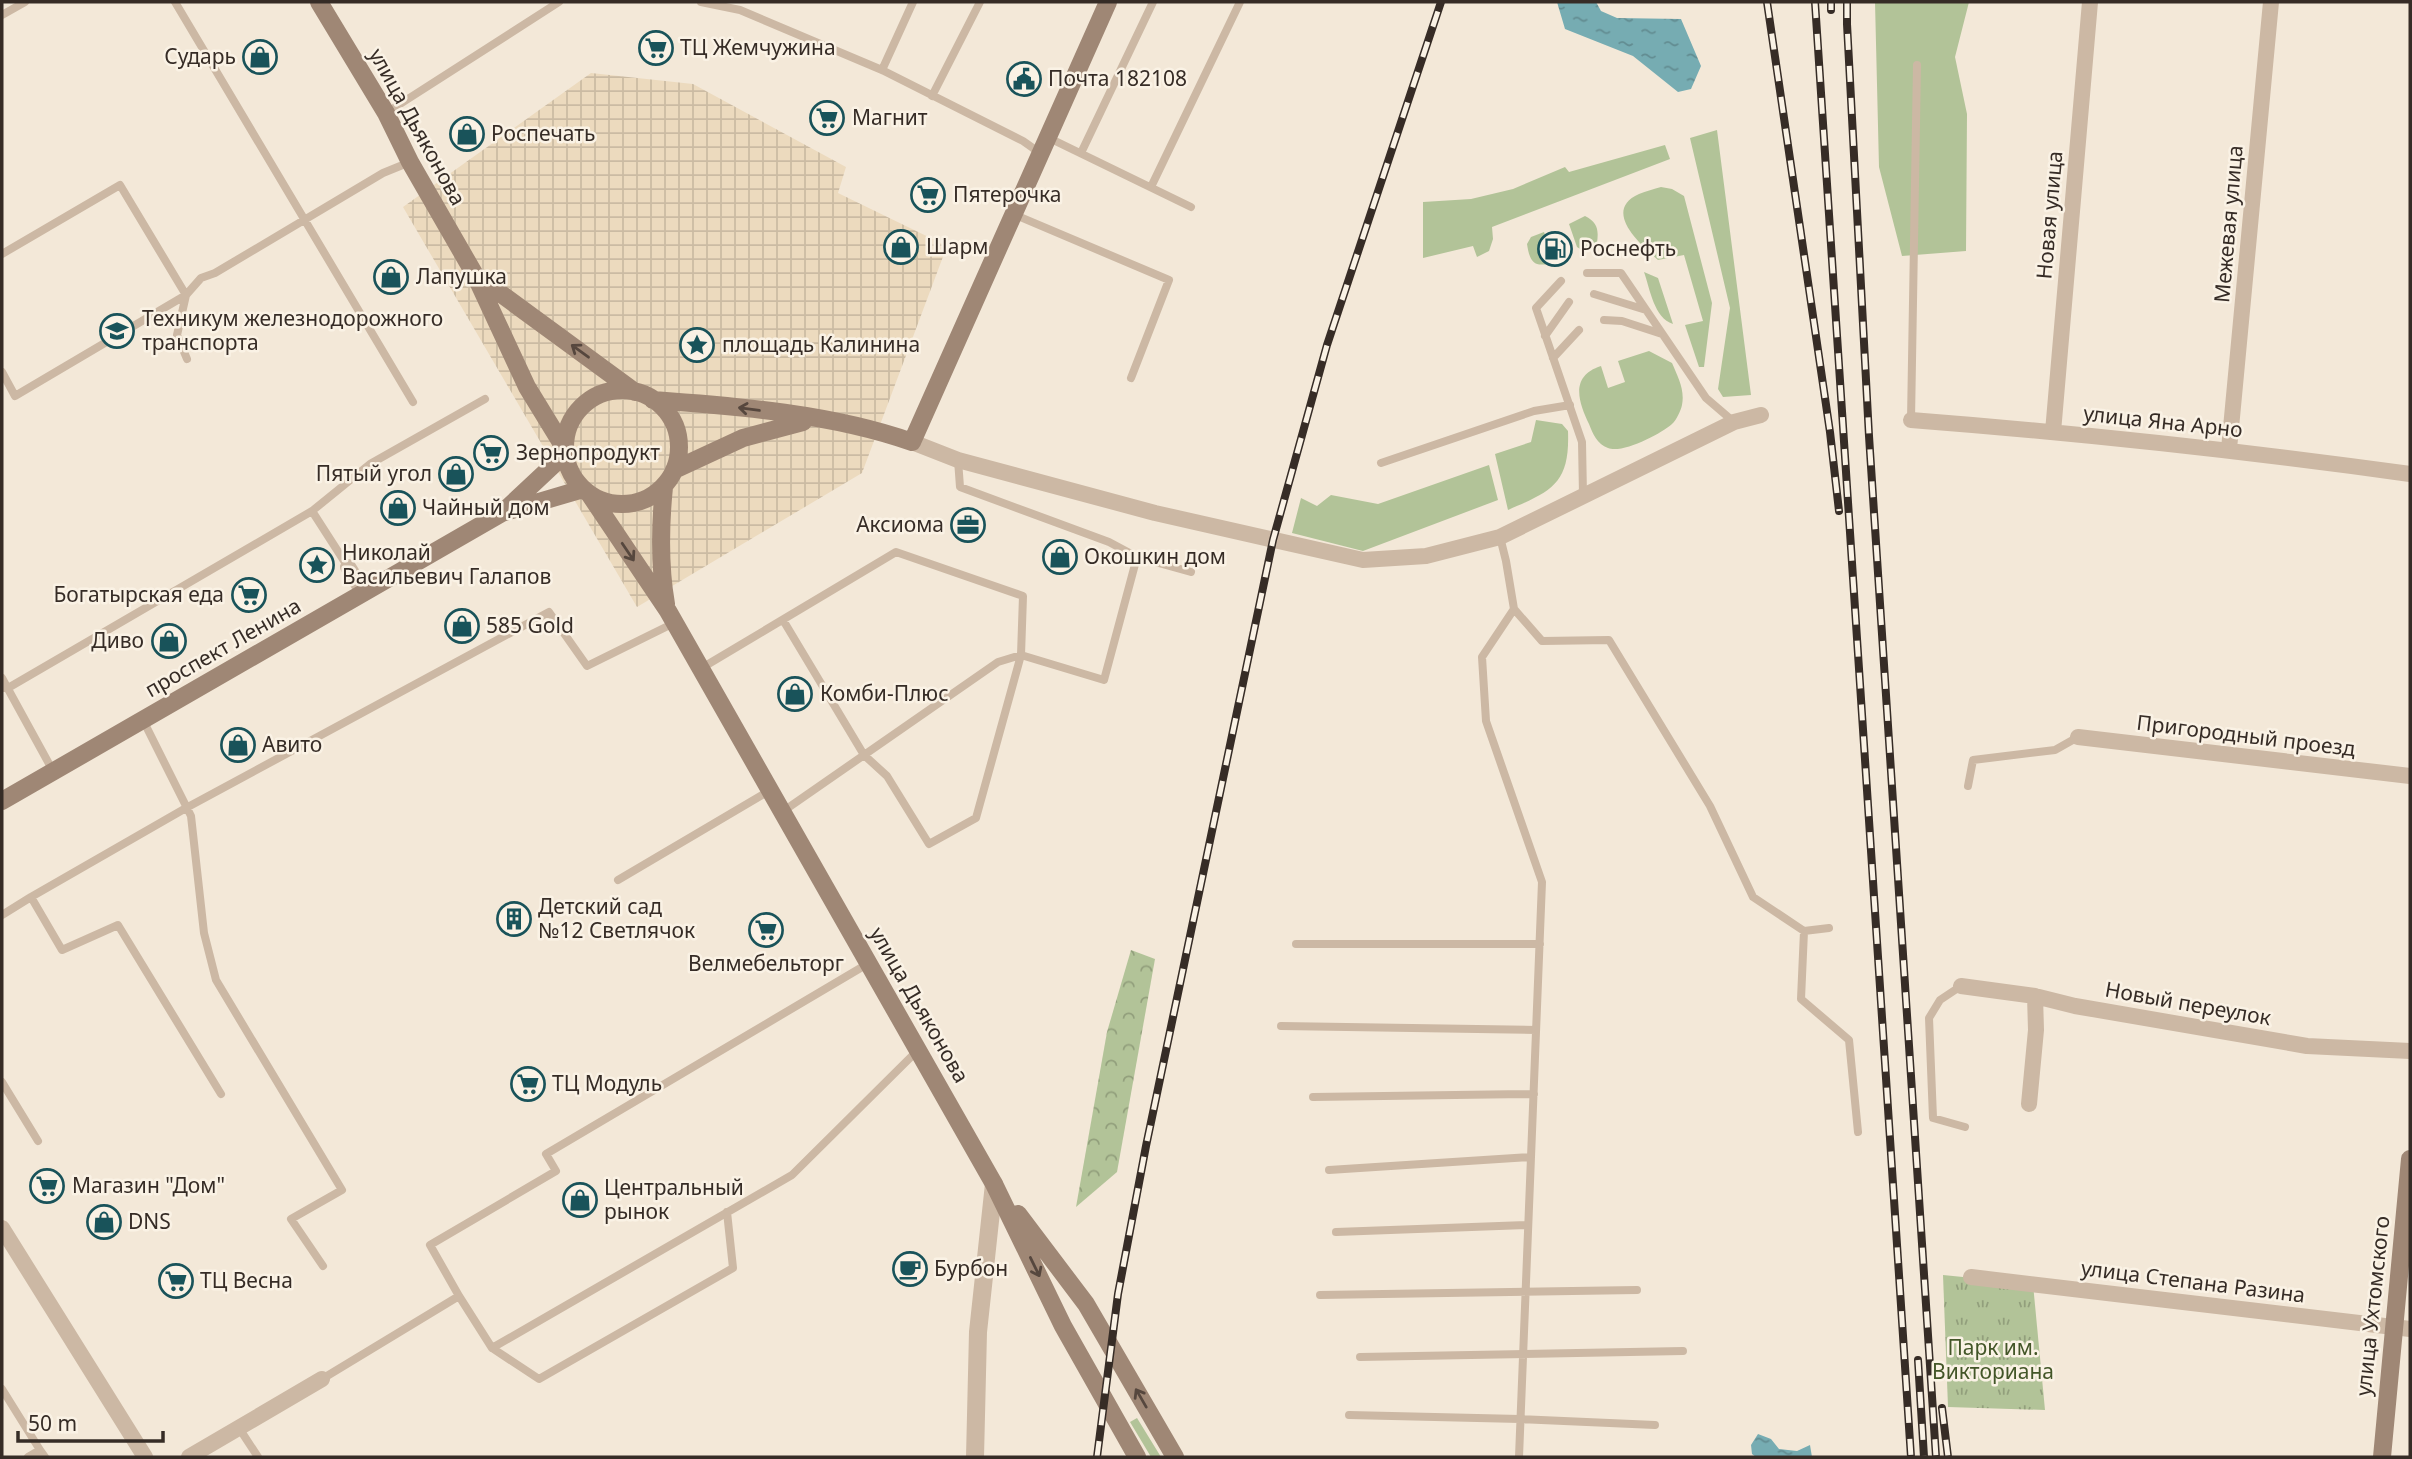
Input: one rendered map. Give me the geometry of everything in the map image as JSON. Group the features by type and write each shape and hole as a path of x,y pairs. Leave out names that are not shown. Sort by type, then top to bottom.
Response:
{"main road":[{"name":"улица Дьяконова","path":"319,2 386,113 410,162 475,275 527,387 565,452"},
{"path":"653,400 716,405 817,419 879,430 912,442 1108,2"},
{"name":"улица Дьяконова","path":"475,275 635,392"},
{"path":"615,391 635,392 653,400 668,413 677,431 679,451 674,470 664,486 648,498 629,504 609,503 587,492 571,473 565,452 569,425 580,408 596,396 615,391"},
{"path":"674,470 743,438 817,419"},
{"name":"проспект Ленина","path":"2,801 502,513 565,452"},
{"name":"улица Дьяконова","path":"664,486 659,535 661,567 671,617"},
{"name":"улица Дьяконова","path":"587,492 671,617 995,1184"},
{"name":"проспект Ленина","path":"502,513 587,492"},
{"name":"улица Ухтомского","path":"2382,1457 2383,1429 2402,1328 2410,1159"},
{"path":"995,1184 1063,1326 1137,1457"},
{"path":"995,1184 1086,1304 1175,1457"},
{"path":"2374,1457 2383,1429"}],"street":[{"name":"Новая улица","path":"2053,432 2090,2"},
{"name":"Межевая улица","path":"2229,449 2271,2"},
{"path":"912,442 958,460 1155,513 1363,560 1426,556 1500,537 1734,422 1761,415"},
{"name":"улица Яна Арно","path":"1911,420 2229,449 2410,474"},
{"path":"348,567 364,593"},
{"name":"Пригородный проезд","path":"2078,737 2410,776"},
{"name":"Новый переулок","path":"1961,986 2035,996 2075,1006 2307,1046 2410,1051"},
{"path":"2029,1104 2036,1030 2035,996"},
{"path":"975,1457 978,1332 995,1184"},
{"path":"2,1228 145,1457"},
{"name":"улица Степана Разина","path":"1971,1277 2402,1328"},
{"path":"189,1457 322,1379"}],"lane":[{"path":"2,15 25,2"},
{"path":"175,2 413,402"},
{"path":"386,113 559,2"},
{"path":"701,2 740,10 882,70 1023,141 1081,153 1191,207"},
{"path":"882,70 913,2"},
{"path":"932,96 980,2"},
{"path":"1081,153 1153,2"},
{"path":"1151,187 1240,2"},
{"path":"1911,420 1917,65"},
{"path":"2,372 15,396 186,295 201,278 215,273 383,173 410,162"},
{"path":"2,254 120,185 186,295 177,335 187,359"},
{"path":"1013,214 1169,280 1131,378"},
{"path":"1587,274 1621,273 1706,398 1734,422"},
{"path":"1561,281 1536,308 1582,442 1583,497"},
{"path":"1594,294 1646,310"},
{"path":"1545,336 1569,302"},
{"path":"1604,320 1622,321 1662,334"},
{"path":"1553,358 1579,330"},
{"path":"5,688 312,511 370,464 485,399"},
{"path":"1381,463 1534,411 1570,405"},
{"path":"958,460 960,487 1109,542 1137,558 1191,572"},
{"path":"312,511 348,567"},
{"path":"1500,537 1514,609 1542,641 1609,640 1710,806 1753,897 1804,931 1829,928"},
{"path":"700,668 895,552 1023,596 1021,654 976,818 929,844 887,776 864,755 783,620"},
{"path":"782,812 998,662 1021,654 1104,680 1137,558"},
{"path":"1514,609 1482,657 1486,721 1542,882 1519,1457"},
{"path":"2,915 186,808 550,612 587,666 671,617"},
{"path":"2,678 5,688 53,772"},
{"path":"143,720 191,817 204,933 216,980 342,1191 291,1219 323,1266"},
{"path":"1968,786 1973,760 2055,750 2078,737"},
{"path":"618,880 770,790"},
{"path":"31,897 62,950 118,925 221,1094"},
{"path":"1804,931 1801,999 1849,1040 1858,1132"},
{"path":"1296,944 1540,944"},
{"path":"727,1212 733,1269 540,1379 492,1348 430,1245 556,1171 545,1154 869,963"},
{"path":"1961,986 1940,1000 1929,1018 1933,1118 1965,1127"},
{"path":"1281,1026 1536,1030"},
{"path":"492,1348 792,1175 918,1050"},
{"path":"2,1082 38,1141"},
{"path":"1313,1097 1534,1094"},
{"path":"1329,1170 1531,1157"},
{"path":"1336,1232 1528,1225"},
{"path":"1320,1295 1637,1290"},
{"path":"322,1379 460,1296"},
{"path":"1360,1357 1682,1351"},
{"path":"2,1389 42,1454 28,1457"},
{"path":"1349,1415 1654,1425"},
{"path":"239,1428 258,1457"}],"green space":[{"path":"1875,2 1969,2 1955,57 1967,114 1966,251 1902,256 1879,167"},
{"path":"1717,130 1751,395 1723,397 1718,389 1730,308 1690,138"},
{"path":"1665,145 1670,159 1492,227 1493,239 1489,251 1477,257 1473,246 1423,258 1423,202 1471,199 1513,189 1565,167 1569,172"},
{"path":"1661,187 1672,189 1684,196 1712,303 1704,367 1699,367 1685,325 1703,321 1684,255 1658,260 1635,237 1624,219 1628,201 1639,194"},
{"path":"1585,216 1595,223 1598,234 1597,243 1585,252 1577,247 1569,224"},
{"path":"1544,232 1555,262 1543,265 1532,260 1527,244 1531,237"},
{"path":"1644,272 1658,278 1673,324 1661,316 1657,309"},
{"path":"1649,351 1672,363 1683,394 1682,405 1672,424 1651,438 1632,446 1608,448 1596,438 1585,415 1579,390 1581,383 1591,370 1601,366 1608,388 1625,382 1618,361"},
{"path":"1536,420 1562,424 1568,431 1566,463 1555,483 1547,491 1508,510 1495,454 1531,442"},
{"path":"1489,465 1498,500 1363,551 1292,533 1301,498 1317,506 1331,495 1378,504"},
{"path":"1131,950 1155,959 1117,1172 1076,1207 1107,1032"},
{"name":"Парк им. Викториана","path":"1943,1275 2033,1284 2045,1410 1948,1407"},
{"path":"1137,1418 1161,1457 1151,1457 1130,1422"}],"shaded area":[{"name":"площадь Калинина","path":"591,73 693,84 846,167 838,193 947,246 862,473 637,607 403,207"}],"water":[{"path":"1557,2 1596,2 1601,11 1617,18 1681,19 1701,66 1691,89 1678,92 1633,56 1565,29"},
{"path":"1758,1434 1771,1439 1779,1449 1797,1451 1810,1445 1812,1457 1756,1457 1752,1454 1751,1445"}],"railway":[{"path":"1097,1457 1118,1294 1146,1146 1273,540 1327,345 1441,2"},
{"path":"1767,2 1830,432 1839,511"},
{"path":"1815,2 1911,1457"},
{"path":"1831,2 1831,10"},
{"path":"1847,2 1869,436 1936,1457"},
{"path":"1918,1360 1924,1457"},
{"path":"1942,1408 1948,1457"}],"place":[{"name":"ТЦ Жемчужина","path":"656,48"},
{"name":"Сударь","path":"260,57"},
{"name":"Почта 182108","path":"1024,79"},
{"name":"Магнит","path":"827,118"},
{"name":"Роспечать","path":"467,134"},
{"name":"Пятерочка","path":"928,195"},
{"name":"Шарм","path":"901,247"},
{"name":"Роснефть","path":"1555,249"},
{"name":"Лапушка","path":"391,277"},
{"name":"Техникум железнодорожного транспорта","path":"117,331"},
{"name":"площадь Калинина","path":"697,345"},
{"name":"Зернопродукт","path":"491,453"},
{"name":"Пятый угол","path":"456,474"},
{"name":"Чайный дом","path":"398,508"},
{"name":"Аксиома","path":"968,525"},
{"name":"Окошкин дом","path":"1060,557"},
{"name":"Николай Васильевич Галапов","path":"317,565"},
{"name":"Богатырская еда","path":"249,595"},
{"name":"585 Gold","path":"462,626"},
{"name":"Диво","path":"169,641"},
{"name":"Комби-Плюс","path":"795,694"},
{"name":"Авито","path":"238,745"},
{"name":"Детский сад №12 Светлячок","path":"514,919"},
{"name":"Велмебельторг","path":"766,930"},
{"name":"ТЦ Модуль","path":"528,1084"},
{"name":"Магазин \"Дом\"","path":"47,1186"},
{"name":"Центральный рынок","path":"580,1200"},
{"name":"DNS","path":"104,1222"},
{"name":"Бурбон","path":"910,1269"},
{"name":"ТЦ Весна","path":"176,1281"}]}
